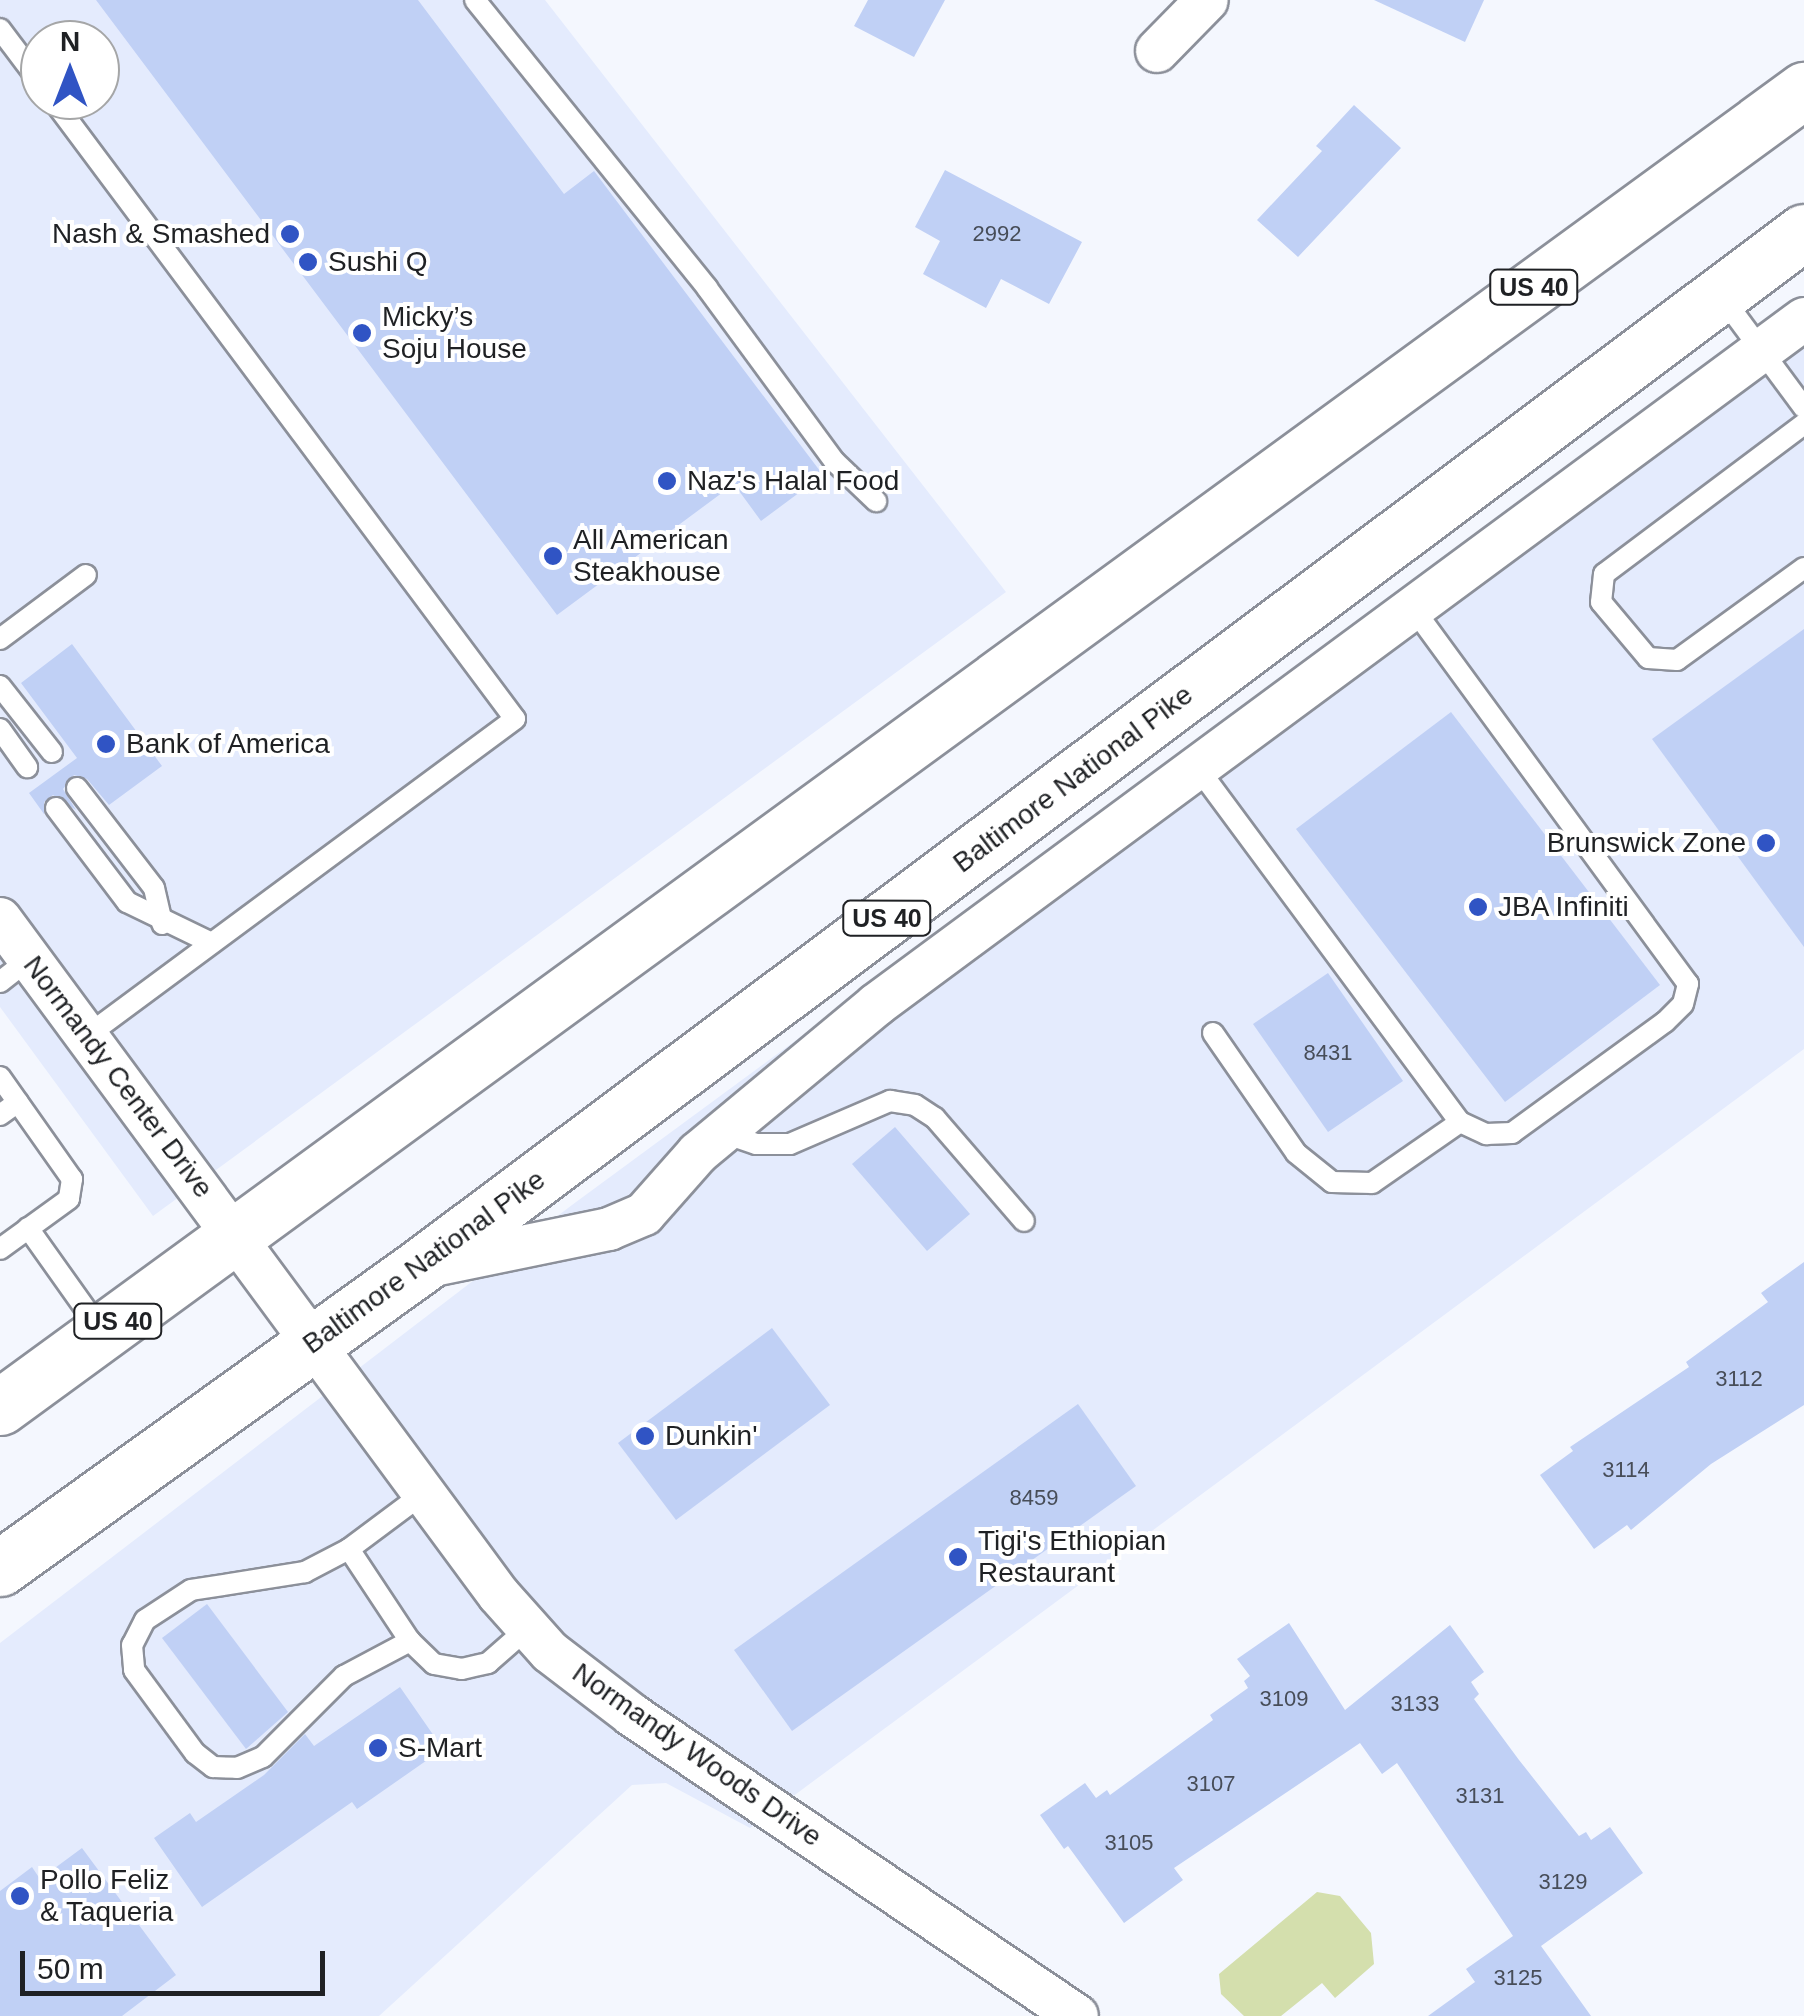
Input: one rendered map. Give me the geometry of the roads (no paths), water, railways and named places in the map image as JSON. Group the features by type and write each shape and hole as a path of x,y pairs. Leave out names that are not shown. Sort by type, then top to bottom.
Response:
{"main road":[{"name":"US 40","path":"0,1407 1804,90"},
{"name":"Baltimore National Pike","path":"0,1568 418,1268 1804,232"}],"street":[{"path":"1157,51 1207,0"},
{"path":"418,1268 609,1229 644,1214 664,1185 876,1005 1804,319"},
{"name":"Normandy Center Drive","path":"0,919 15,970 88,1034 236,1235"},
{"name":"Normandy Woods Drive","path":"236,1235 528,1628 632,1716 1077,2016"}],"lane":[{"path":"475,0 696,273 836,462 876,501"},
{"path":"0,29 20,56"},
{"path":"68,120 515,718 88,1034"},
{"path":"1720,295 1804,408"},
{"path":"1804,424 1604,574 1601,602 1648,658 1677,660 1804,568"},
{"path":"0,639 86,575"},
{"path":"1197,767 1460,1122 1486,1134 1512,1133 1665,1022 1683,1004 1688,984 1413,608"},
{"path":"0,686 52,752"},
{"path":"0,729 27,767"},
{"path":"77,788 154,888 162,924"},
{"path":"56,808 127,902 162,924 212,943"},
{"path":"1213,1033 1296,1153 1332,1182 1372,1183 1460,1122"},
{"path":"0,1077 72,1179 68,1199 0,1249"},
{"path":"724,1133 756,1144 790,1144 890,1101 915,1105 935,1118 1024,1221"},
{"path":"0,1115 18,1102"},
{"path":"28,1228 102,1332"},
{"path":"410,1641 344,1676 263,1757 237,1768 213,1767 194,1753 134,1670 132,1645 145,1620 191,1590 305,1572 349,1549 424,1492"},
{"path":"349,1549 410,1641 434,1664 462,1669 488,1663 528,1628"}],"place":[{"name":"Nash & Smashed","path":"290,234"},
{"name":"Sushi Q","path":"308,262"},
{"name":"Micky’s Soju House","path":"362,333"},
{"name":"Naz's Halal Food","path":"667,481"},
{"name":"All American Steakhouse","path":"553,556"},
{"name":"Bank of America","path":"106,744"},
{"name":"Brunswick Zone","path":"1766,843"},
{"name":"JBA Infiniti","path":"1478,907"},
{"name":"Dunkin'","path":"645,1436"},
{"name":"Tigi's Ethiopian Restaurant","path":"958,1557"},
{"name":"S-Mart","path":"378,1748"},
{"name":"Pollo Feliz & Taqueria","path":"20,1896"}]}
